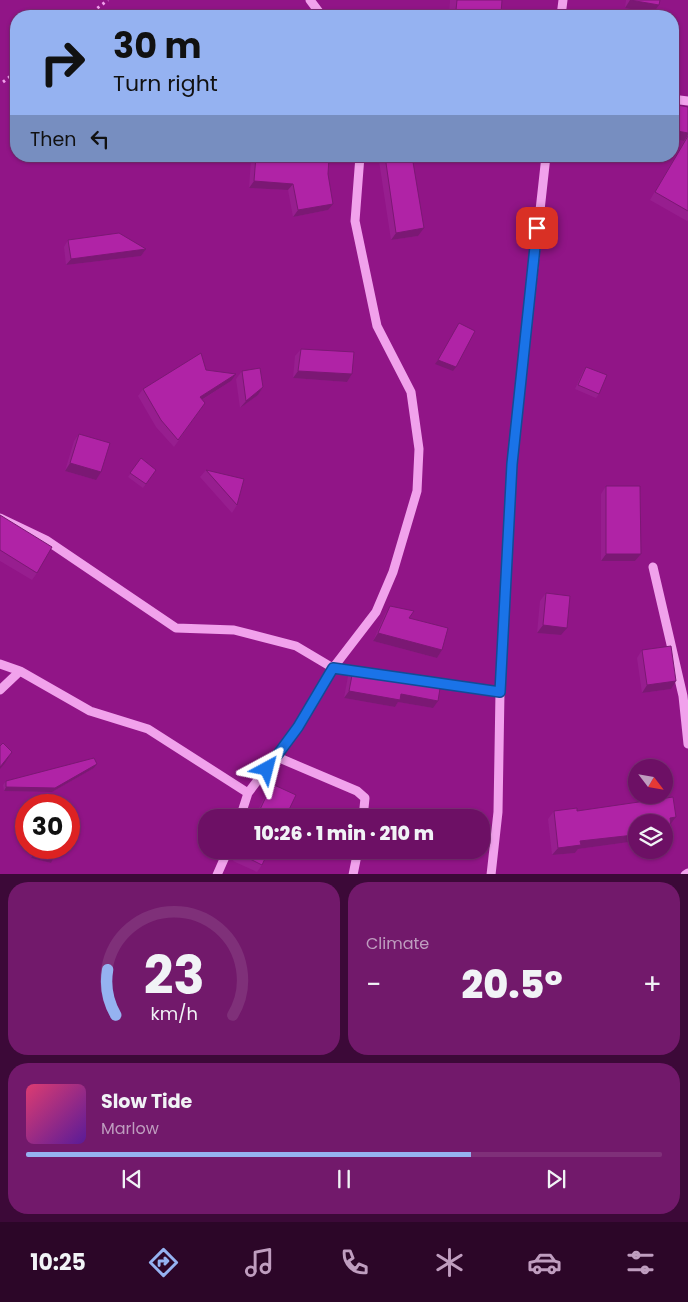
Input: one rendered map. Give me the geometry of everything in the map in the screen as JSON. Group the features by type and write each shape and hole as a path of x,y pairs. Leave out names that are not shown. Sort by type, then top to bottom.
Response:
{"street":[{"path":"243,809 248,793 298,727 333,668 376,612 393,572 417,491 419,449 411,392 377,326 355,221 360,162"},
{"path":"491,874 498,812 500,692 512,464 545,162"},
{"path":"0,518 46,540 176,628 234,630 296,646 333,668 372,674"},
{"path":"653,567 683,696 688,744"},
{"path":"0,664 20,670 90,711 148,729 248,793"},
{"path":"0,690 20,670"},
{"path":"421,681 500,692"},
{"path":"277,756 357,791 365,798 364,809"},
{"path":"217,874 224,859"},
{"path":"353,874 356,859"}],"path":[{"path":"95,10 108,0"},
{"path":"3,82 10,77"}],"building":[{"path":"457,0 502,0 501,10 456,10"},
{"path":"630,0 660,0 659,5"},
{"path":"679,105 688,107 688,133 679,131"},
{"path":"688,136 688,211 655,192 673,162 679,162 679,151"},
{"path":"256,162 329,162 328,174 333,204 298,210 293,184 254,181"},
{"path":"386,162 413,162 424,228 396,233"},
{"path":"119,233 146,249 71,259 68,240"},
{"path":"459,323 475,331 456,367 438,360"},
{"path":"301,349 354,352 352,374 298,371"},
{"path":"201,353 206,370 236,374 200,397 205,403 178,440 161,420 143,389"},
{"path":"586,367 607,375 599,394 578,385"},
{"path":"260,368 263,387 246,401 242,371"},
{"path":"79,434 110,443 101,472 70,463"},
{"path":"141,458 156,470 146,484 130,473"},
{"path":"206,470 244,479 237,505"},
{"path":"606,486 640,486 641,554 606,554"},
{"path":"0,515 52,547 37,573 0,550"},
{"path":"546,593 570,596 567,628 543,625"},
{"path":"390,606 414,611 409,618 448,628 442,650 378,633"},
{"path":"671,646 676,681 647,685 642,650"},
{"path":"353,670 441,682 438,701 401,694 400,700 349,691"},
{"path":"3,743 12,752 0,767 0,746"},
{"path":"94,758 97,764 55,788 6,787 6,781"},
{"path":"272,784 296,795 289,809 260,809"},
{"path":"673,797 676,817 673,818 673,814 628,814 628,836 580,841 581,845 558,848 554,811 577,808 577,811 628,804 673,804"},
{"path":"250,859 265,859 262,865"}],"route":[{"path":"267,769 298,727 333,668 500,692 512,464 537,228"}]}
